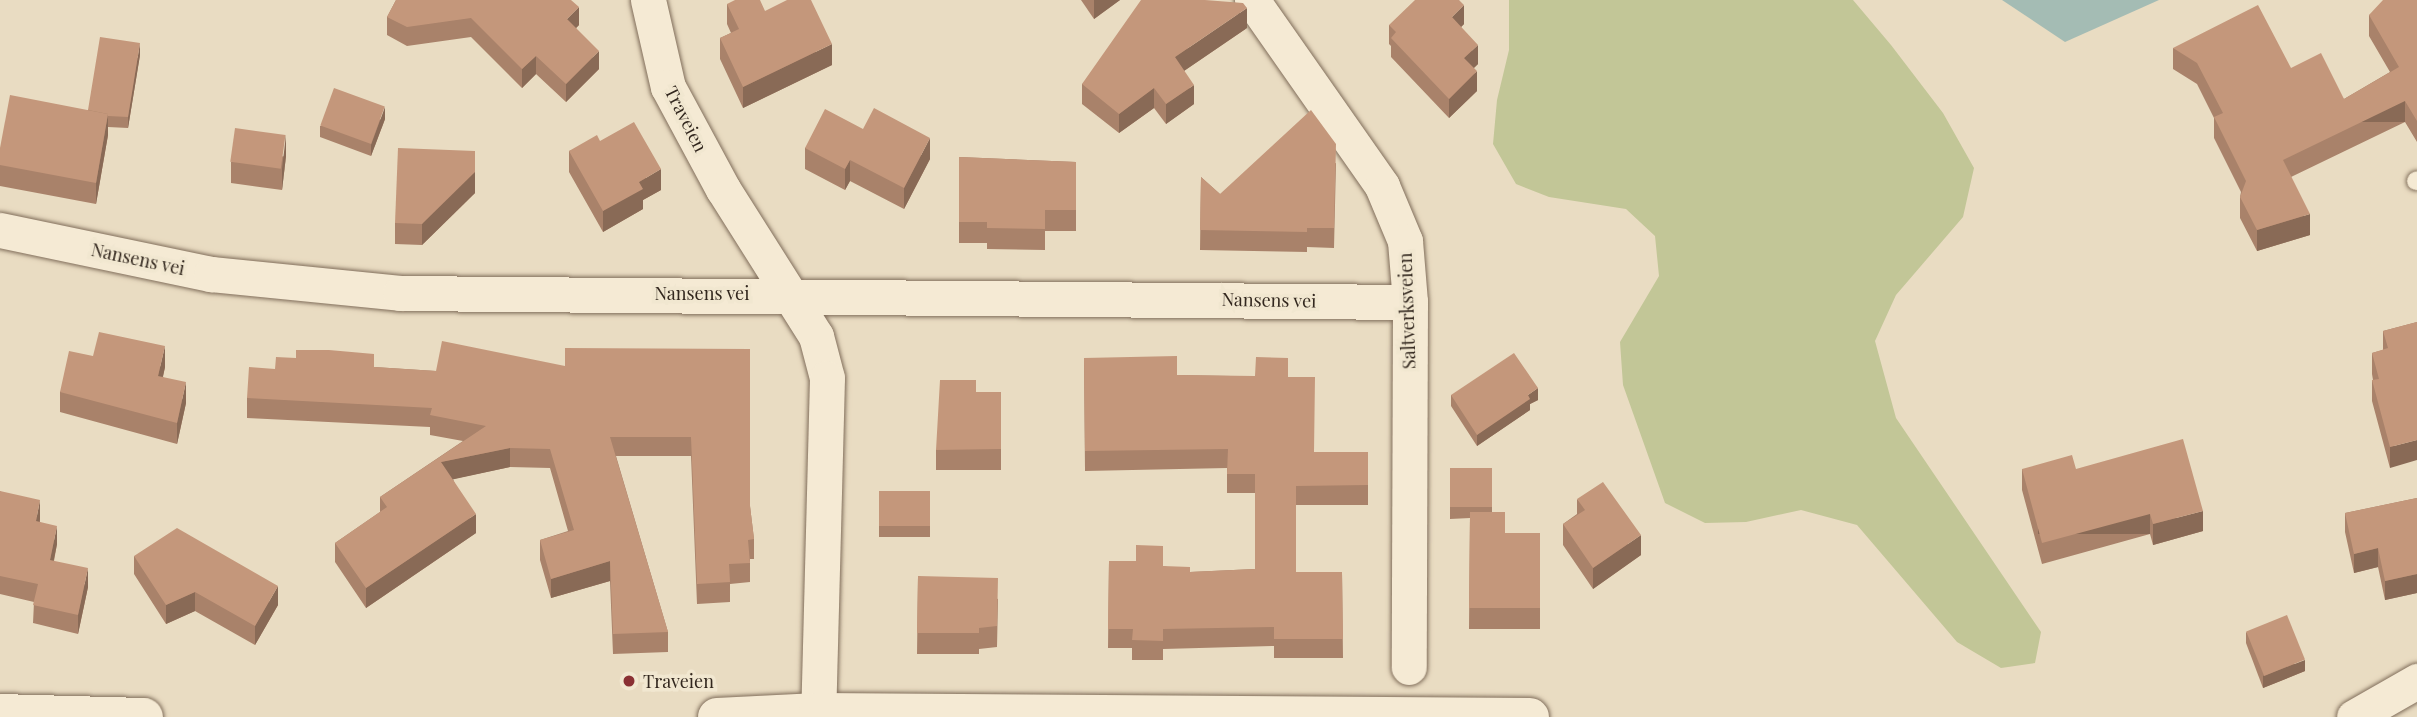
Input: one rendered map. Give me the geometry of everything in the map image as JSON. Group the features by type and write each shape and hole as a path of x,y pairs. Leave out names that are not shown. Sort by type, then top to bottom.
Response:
{"street":[{"name":"Traveien","path":"648,0 667,87 723,189 816,336 827,378 818,712"},
{"name":"Saltverksveien","path":"1252,0 1382,186 1405,241 1410,302 1409,667"},
{"name":"Nansens vei","path":"0,230 211,274 400,293 790,293 1410,302"},
{"path":"2354,717 2417,681"},
{"path":"717,717 818,712 1530,717"},
{"path":"0,713 144,717"}],"green space":[{"path":"1509,0 1853,0 1891,45 1943,113 1974,168 1963,217 1896,295 1875,341 1896,418 2041,632 2035,663 2001,668 1957,642 1857,525 1801,510 1746,522 1705,523 1665,503 1623,385 1620,342 1659,276 1655,236 1626,209 1549,197 1516,184 1493,144 1497,100 1509,50"}],"water":[{"path":"2002,0 2159,0 2065,42"}],"building":[{"path":"396,0 571,0 579,7 567,19 599,51 566,84 536,56 522,69 471,18 407,27 387,17"},
{"path":"735,0 760,0 765,11 787,0 811,0 832,44 743,87 720,38 739,29 727,4"},
{"path":"1141,0 1205,0 1243,3 1247,8 1175,57 1194,85 1166,104 1154,88 1119,114 1082,84"},
{"path":"1415,0 1459,0 1464,5 1452,17 1478,45 1464,58 1477,71 1449,99 1391,38 1396,32 1389,25"},
{"path":"2383,0 2417,0 2417,121 2405,101 2283,160 2310,214 2257,230 2240,197 2246,181 2214,117 2223,113 2197,63 2173,48 2258,5 2291,68 2321,53 2344,99 2399,67 2369,15"},
{"path":"100,37 140,43 128,117 108,116 88,110"},
{"path":"334,88 385,106 371,144 320,126"},
{"path":"10,95 108,114 96,183 0,165 0,148"},
{"path":"874,108 930,138 904,188 850,160 845,169 805,148 825,109 863,129"},
{"path":"1311,110 1336,144 1334,228 1307,228 1307,232 1200,230 1201,177 1220,194"},
{"path":"634,122 661,169 639,182 643,189 603,211 569,151 597,135 600,141"},
{"path":"235,128 286,135 281,169 230,162"},
{"path":"398,148 475,151 475,172 422,224 395,223"},
{"path":"959,157 1076,162 1076,210 1045,210 1045,229 987,228 987,222 959,222"},
{"path":"2417,322 2417,440 2390,447 2372,380 2379,379 2372,353 2388,348 2383,331"},
{"path":"99,332 165,346 158,376 186,382 177,423 60,392 69,351 93,356"},
{"path":"442,341 565,366 565,348 750,349 750,506 754,539 748,540 750,563 729,564 730,582 697,584 691,437 610,437 668,632 613,634 610,561 551,579 540,540 574,530 550,449 510,448 441,462 476,514 366,588 335,543 387,507 380,497 486,426 430,415 432,408 247,398 249,367 275,369 276,357 296,358 296,350 329,350 374,354 374,367 436,371"},
{"path":"1514,353 1538,388 1528,395 1530,399 1477,435 1451,395"},
{"path":"1177,356 1177,375 1255,376 1256,357 1288,358 1288,377 1315,377 1314,452 1368,452 1368,485 1296,486 1296,572 1342,572 1343,639 1274,639 1274,627 1163,629 1163,641 1132,640 1133,629 1108,629 1109,561 1136,561 1136,545 1163,546 1163,566 1190,567 1190,572 1255,569 1255,474 1227,474 1228,449 1085,451 1084,358"},
{"path":"940,380 976,380 976,392 1001,392 1001,449 936,450"},
{"path":"2183,439 2203,511 2153,524 2150,514 2042,543 2022,469 2072,455 2076,469"},
{"path":"1450,468 1492,468 1492,507 1450,507"},
{"path":"1603,482 1641,535 1593,568 1563,524 1585,510 1577,499"},
{"path":"0,491 40,500 36,521 57,526 50,560 88,568 78,615 33,605 38,584 0,576"},
{"path":"879,491 930,491 930,526 879,526"},
{"path":"2417,498 2417,574 2385,581 2378,548 2354,554 2345,513"},
{"path":"1470,512 1505,512 1505,533 1540,533 1540,608 1469,608"},
{"path":"177,528 278,586 255,626 195,592 166,605 134,556"},
{"path":"918,576 998,578 997,626 979,628 979,633 917,633"},
{"path":"2287,615 2305,660 2264,676 2246,631"}],"place":[{"name":"Traveien","path":"629,681"}]}
